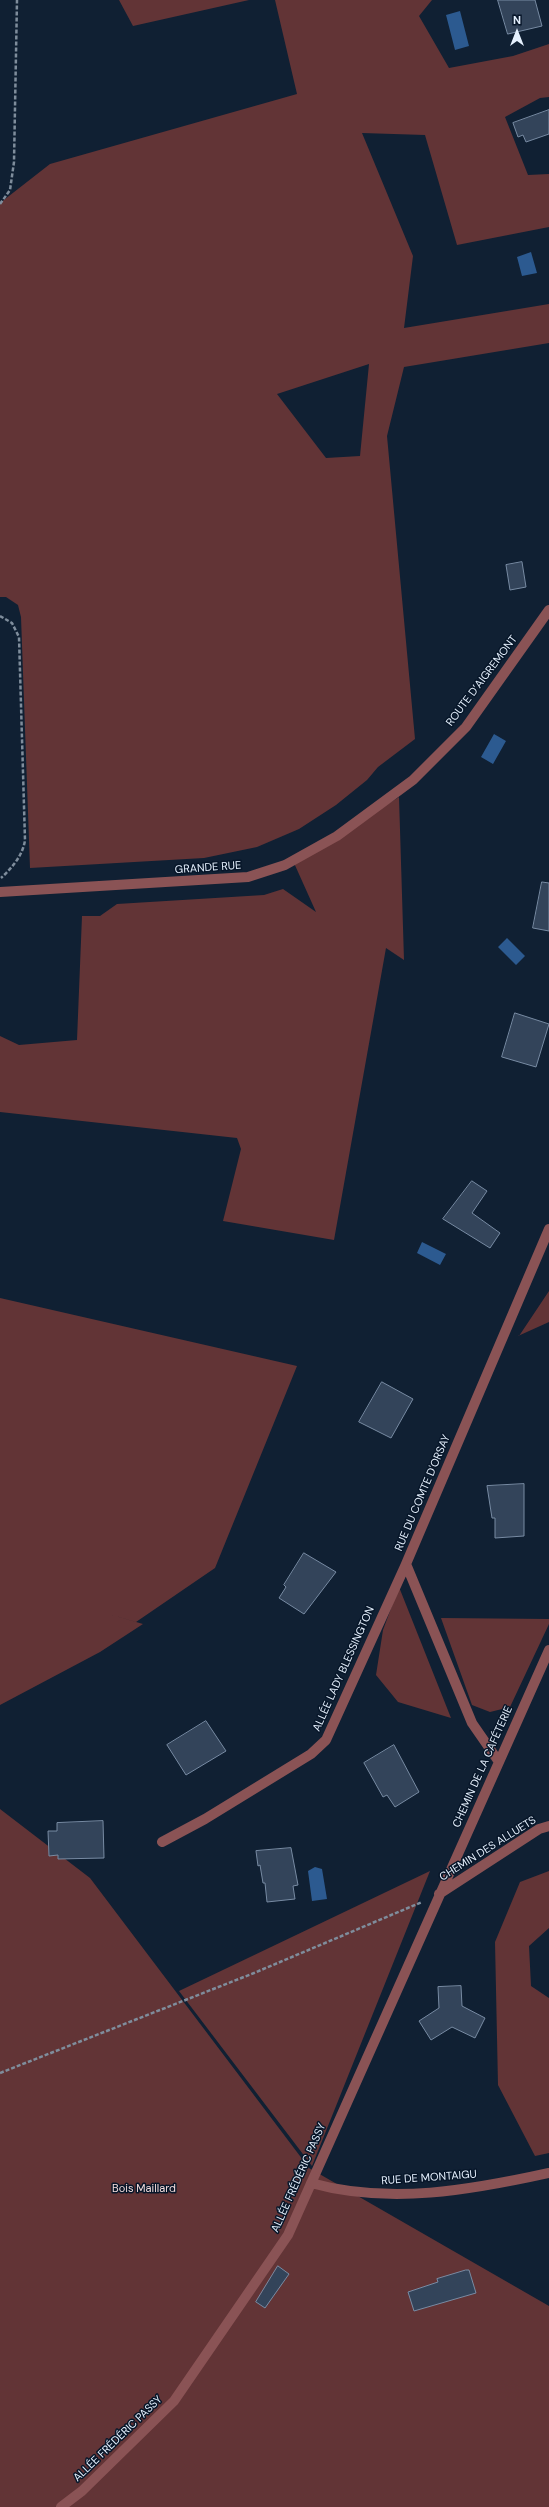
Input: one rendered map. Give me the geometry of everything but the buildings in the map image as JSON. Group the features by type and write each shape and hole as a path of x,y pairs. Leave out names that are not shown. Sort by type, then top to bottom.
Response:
{"street":[{"name":"ROUTE D’AIGREMONT","path":"414,780 466,727 549,610"},
{"name":"GRANDE RUE","path":"0,892 248,877 285,865 337,836 414,780"},
{"name":"RUE DU COMTE D'ORSAY","path":"499,1762 472,1723 406,1564 549,1229"},
{"name":"ALLÉE LADY BLESSINGTON","path":"162,1842 205,1819 311,1754 326,1740 406,1564"},
{"name":"CHEMIN DE LA CAFÉTERIE","path":"439,1894 549,1650"},
{"name":"CHEMIN DES ALLUETS","path":"439,1894 539,1830 549,1826"},
{"name":"ALLÉE FRÉDÉRIC PASSY","path":"61,2507 82,2491 174,2401 288,2235 439,1894"},
{"name":"RUE DE MONTAIGU","path":"311,2183 333,2190 373,2194 414,2193 467,2190 549,2173"}],"path":[{"path":"0,204 10,190 14,162 17,0"},
{"path":"0,616 12,623 18,637 25,840 24,849 0,880"},
{"path":"0,2073 254,1973 439,1894"}],"green space":[{"path":"119,0 249,0 133,26"},
{"path":"275,0 432,0 419,16 449,68 513,56 549,44 549,97 540,98 505,117 528,175 549,174 549,227 457,245 425,135 362,133 413,256 404,328 549,304 549,343 404,367 387,436 415,739 378,767 367,780 336,805 299,829 257,847 204,858 30,868 21,617 18,605 6,597 0,597 0,203 50,164 297,94","holes":["369,364 360,456 326,458 277,394"]},
{"path":"399,797 404,960 386,948 334,1240 223,1221 241,1149 237,1138 0,1112 0,1036 19,1045 77,1040 82,916 100,916 117,904 264,895 283,889 316,912 294,863"},
{"path":"549,1291 549,1322 519,1335"},
{"path":"0,1298 297,1366 215,1568 136,1622 143,1624 100,1652 0,1705"},
{"path":"399,1587 451,1718 398,1702 376,1675 383,1630"},
{"path":"441,1618 549,1619 549,1624 510,1707 490,1712 472,1705"},
{"name":"Bois Maillard","path":"0,1809 90,1878 309,2168 549,2306 549,2507 0,2507"},
{"path":"430,1871 312,2166 179,1991"},
{"path":"549,1871 549,1928 529,1946 531,1986 549,1998 549,2153 535,2156 498,2085 495,1942 520,1882"}],"water":[{"path":"460,11 469,46 455,50 446,15"},
{"path":"531,252 537,273 522,276 517,257"},
{"path":"494,734 506,741 493,764 481,757"},
{"path":"507,938 525,956 516,965 498,947"},
{"path":"422,1242 446,1254 440,1265 417,1253"},
{"path":"315,1867 322,1869 327,1899 312,1901 308,1871"}]}
